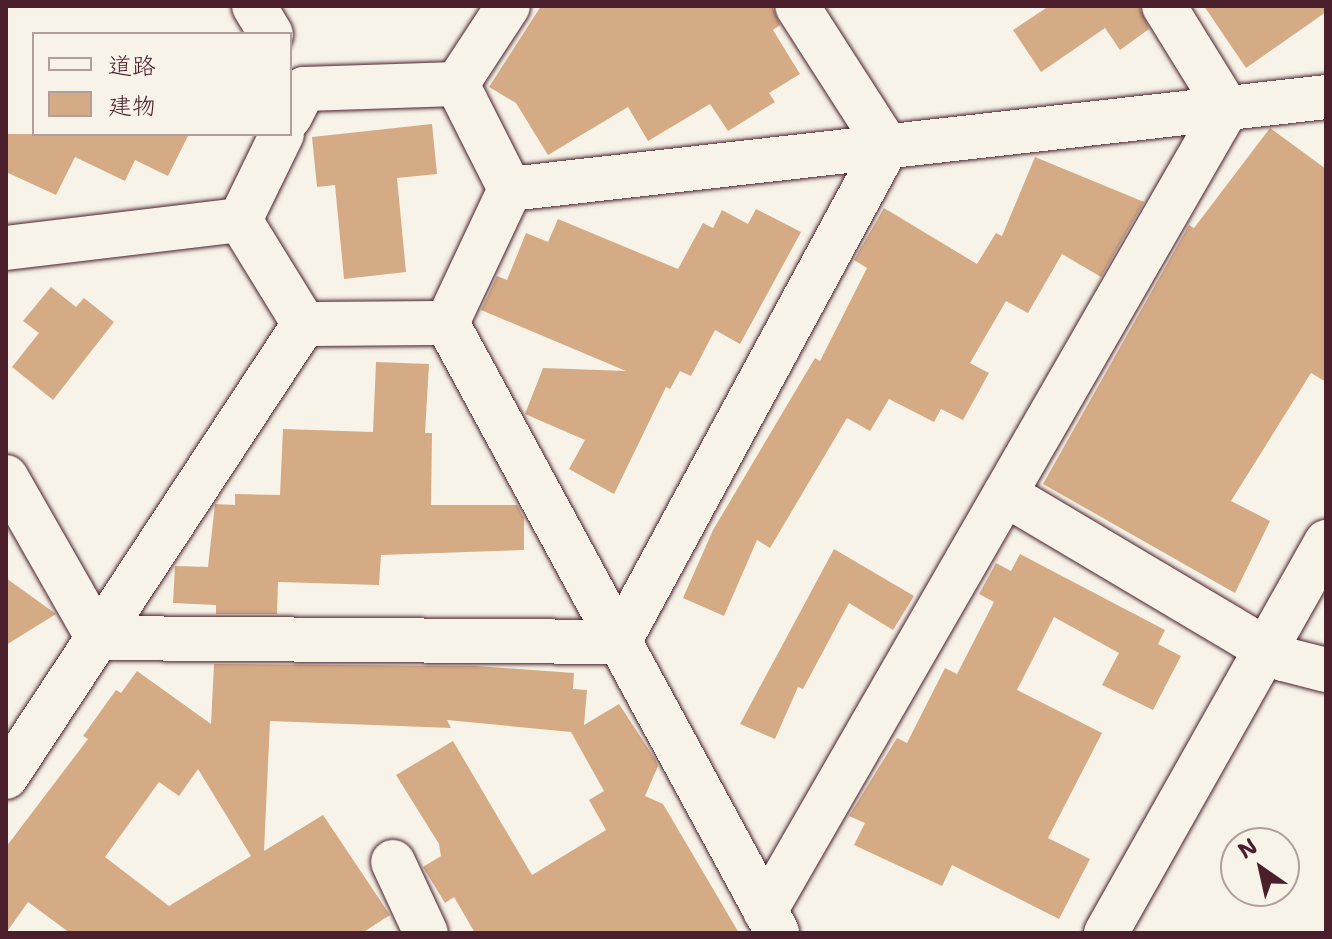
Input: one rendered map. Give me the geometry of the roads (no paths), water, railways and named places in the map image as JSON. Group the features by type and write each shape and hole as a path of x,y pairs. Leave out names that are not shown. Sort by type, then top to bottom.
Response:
{"street":[{"path":"254,6 270,32"},
{"path":"457,84 508,6"},
{"path":"797,6 887,146"},
{"path":"1164,6 1227,108"},
{"path":"295,90 457,84"},
{"path":"457,84 510,189"},
{"path":"510,189 1326,97"},
{"path":"771,922 1005,494 1227,108"},
{"path":"240,220 281,136"},
{"path":"619,642 887,146"},
{"path":"447,323 510,189"},
{"path":"6,248 240,220"},
{"path":"240,220 304,324"},
{"path":"447,323 771,922"},
{"path":"304,324 447,323"},
{"path":"6,777 304,324"},
{"path":"6,477 98,638"},
{"path":"1005,494 1266,650 1326,670"},
{"path":"1106,933 1326,542"},
{"path":"98,638 619,642"},
{"path":"393,862 426,933"}]}
